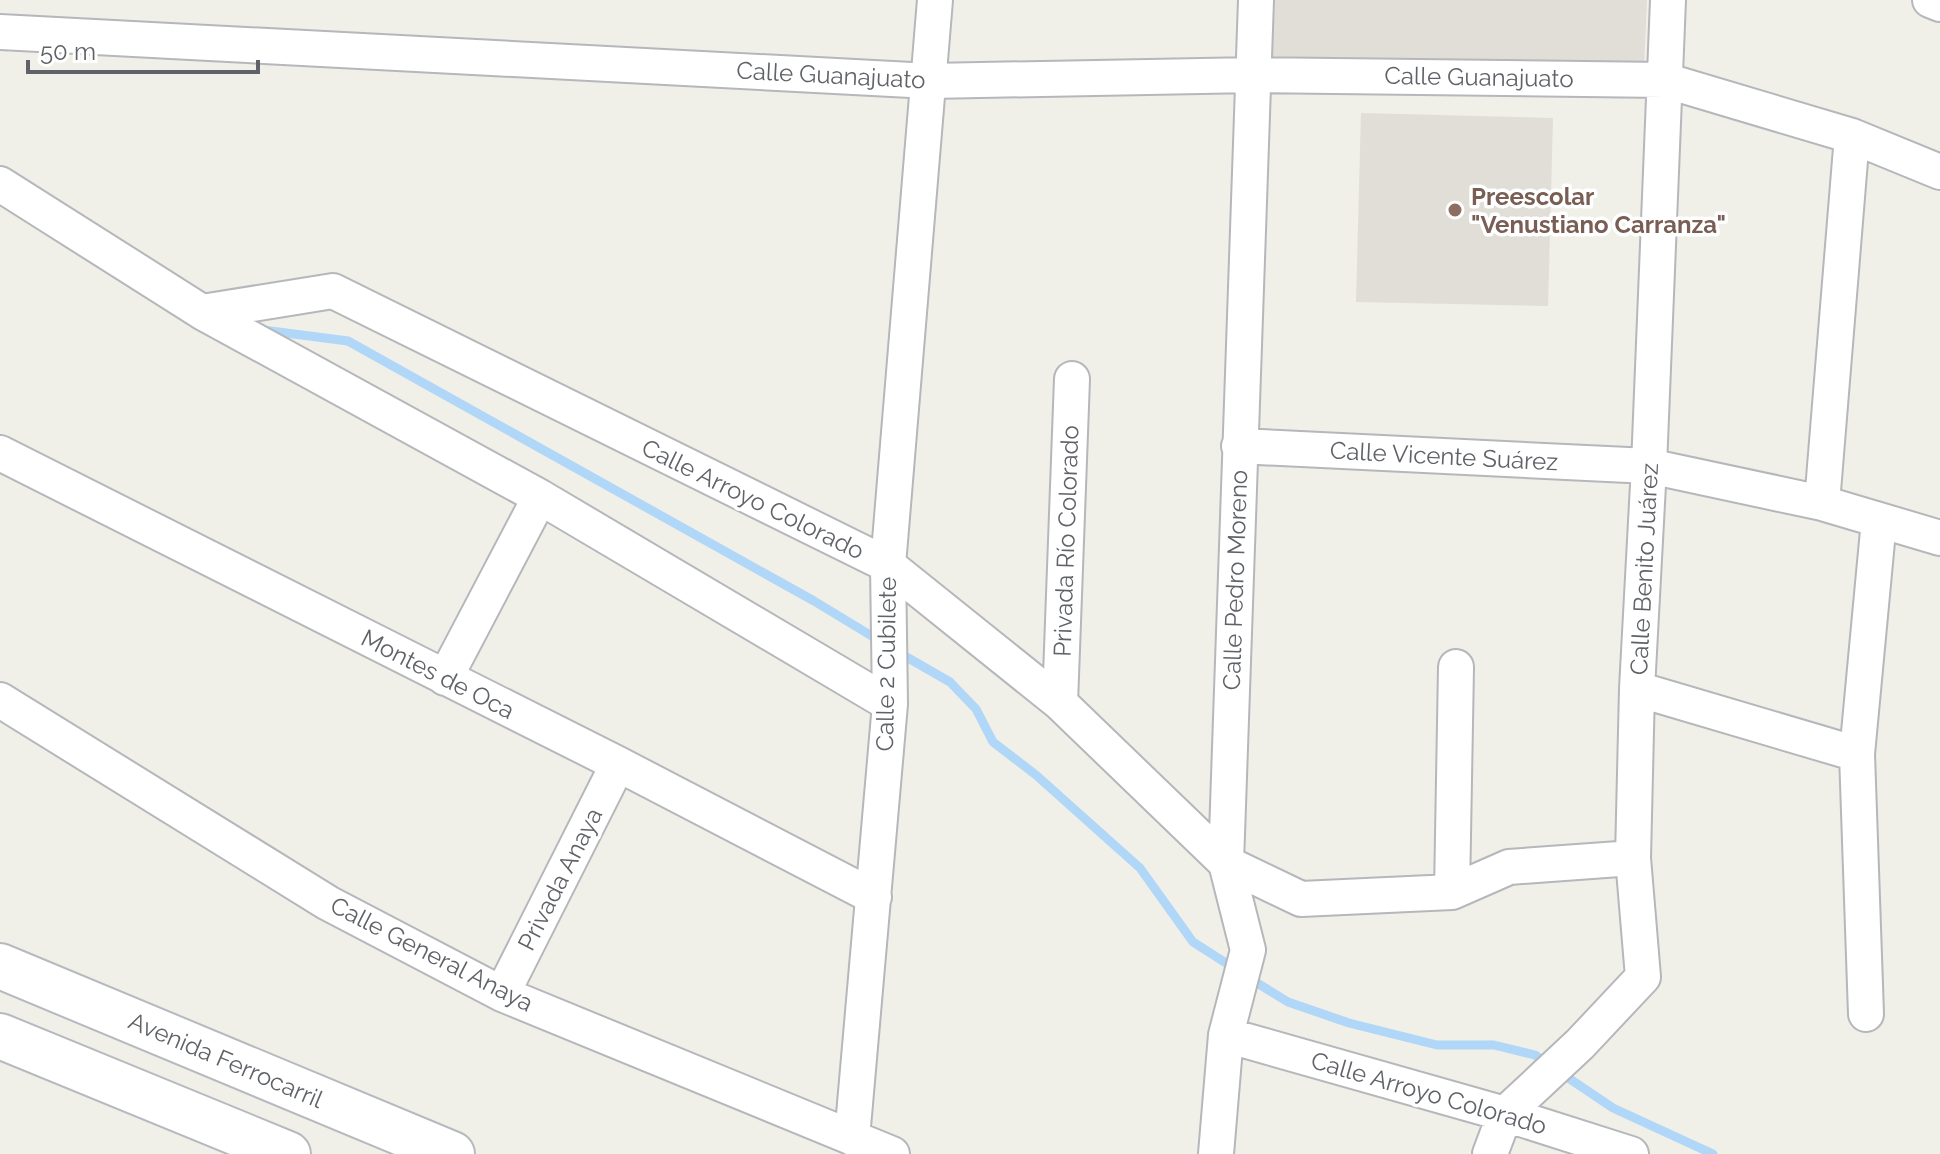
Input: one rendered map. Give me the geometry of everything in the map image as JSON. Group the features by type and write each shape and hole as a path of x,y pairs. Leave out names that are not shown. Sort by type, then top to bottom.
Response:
{"street":[{"name":"Calle 2 Cubilete","path":"852,1138 889,689 888,565 935,0"},
{"name":"Calle Pedro Moreno","path":"1216,1154 1226,1035 1248,950 1226,863 1256,0"},
{"name":"Calle Benito Juárez","path":"1505,1114 1580,1044 1643,977 1633,858 1637,689 1668,0"},
{"path":"1930,0 1940,4"},
{"name":"Calle Guanajuato","path":"0,32 930,81 1254,75 1664,80 1852,136 1940,172"},
{"path":"1822,503 1852,136"},
{"path":"0,184 202,312 889,689"},
{"name":"Calle Arroyo Colorado","path":"202,312 333,291 888,565 1060,703 1226,863"},
{"name":"Privada Río Colorado","path":"1060,703 1072,379"},
{"name":"Calle Vicente Suárez","path":"1239,446 1649,466 1822,503 1940,538"},
{"name":"Montes de Oca","path":"0,453 618,764 874,897"},
{"path":"445,678 540,497"},
{"path":"1866,1014 1857,754 1879,520"},
{"path":"1452,892 1456,667"},
{"path":"1637,689 1857,754"},
{"name":"Calle General Anaya","path":"0,700 328,903 502,994 892,1154"},
{"name":"Privada Anaya","path":"502,994 618,764"},
{"path":"1226,863 1301,899 1452,892 1509,867 1633,858"},
{"name":"Avenida Ferrocarril","path":"0,966 452,1154"},
{"name":"Calle Arroyo Colorado","path":"1226,1035 1505,1114 1631,1154"},
{"path":"0,1036 288,1154"},
{"path":"1490,1154 1505,1114"}],"shaded area":[{"path":"1275,0 1647,0 1644,67 1272,61"},
{"name":"Preescolar \"Venustiano Carranza\"","path":"1361,113 1553,118 1548,306 1356,302"}],"waterway":[{"path":"263,330 348,341 814,601 880,641"},
{"path":"896,651 950,682 976,709 993,742 1036,775 1140,868 1193,942 1237,970"},
{"path":"1249,978 1288,1002 1349,1023 1437,1045 1494,1045 1535,1055 1549,1065"},
{"path":"1561,1073 1613,1108 1713,1154"}],"place":[{"name":"Preescolar \"Venustiano Carranza\"","path":"1455,210"}]}
